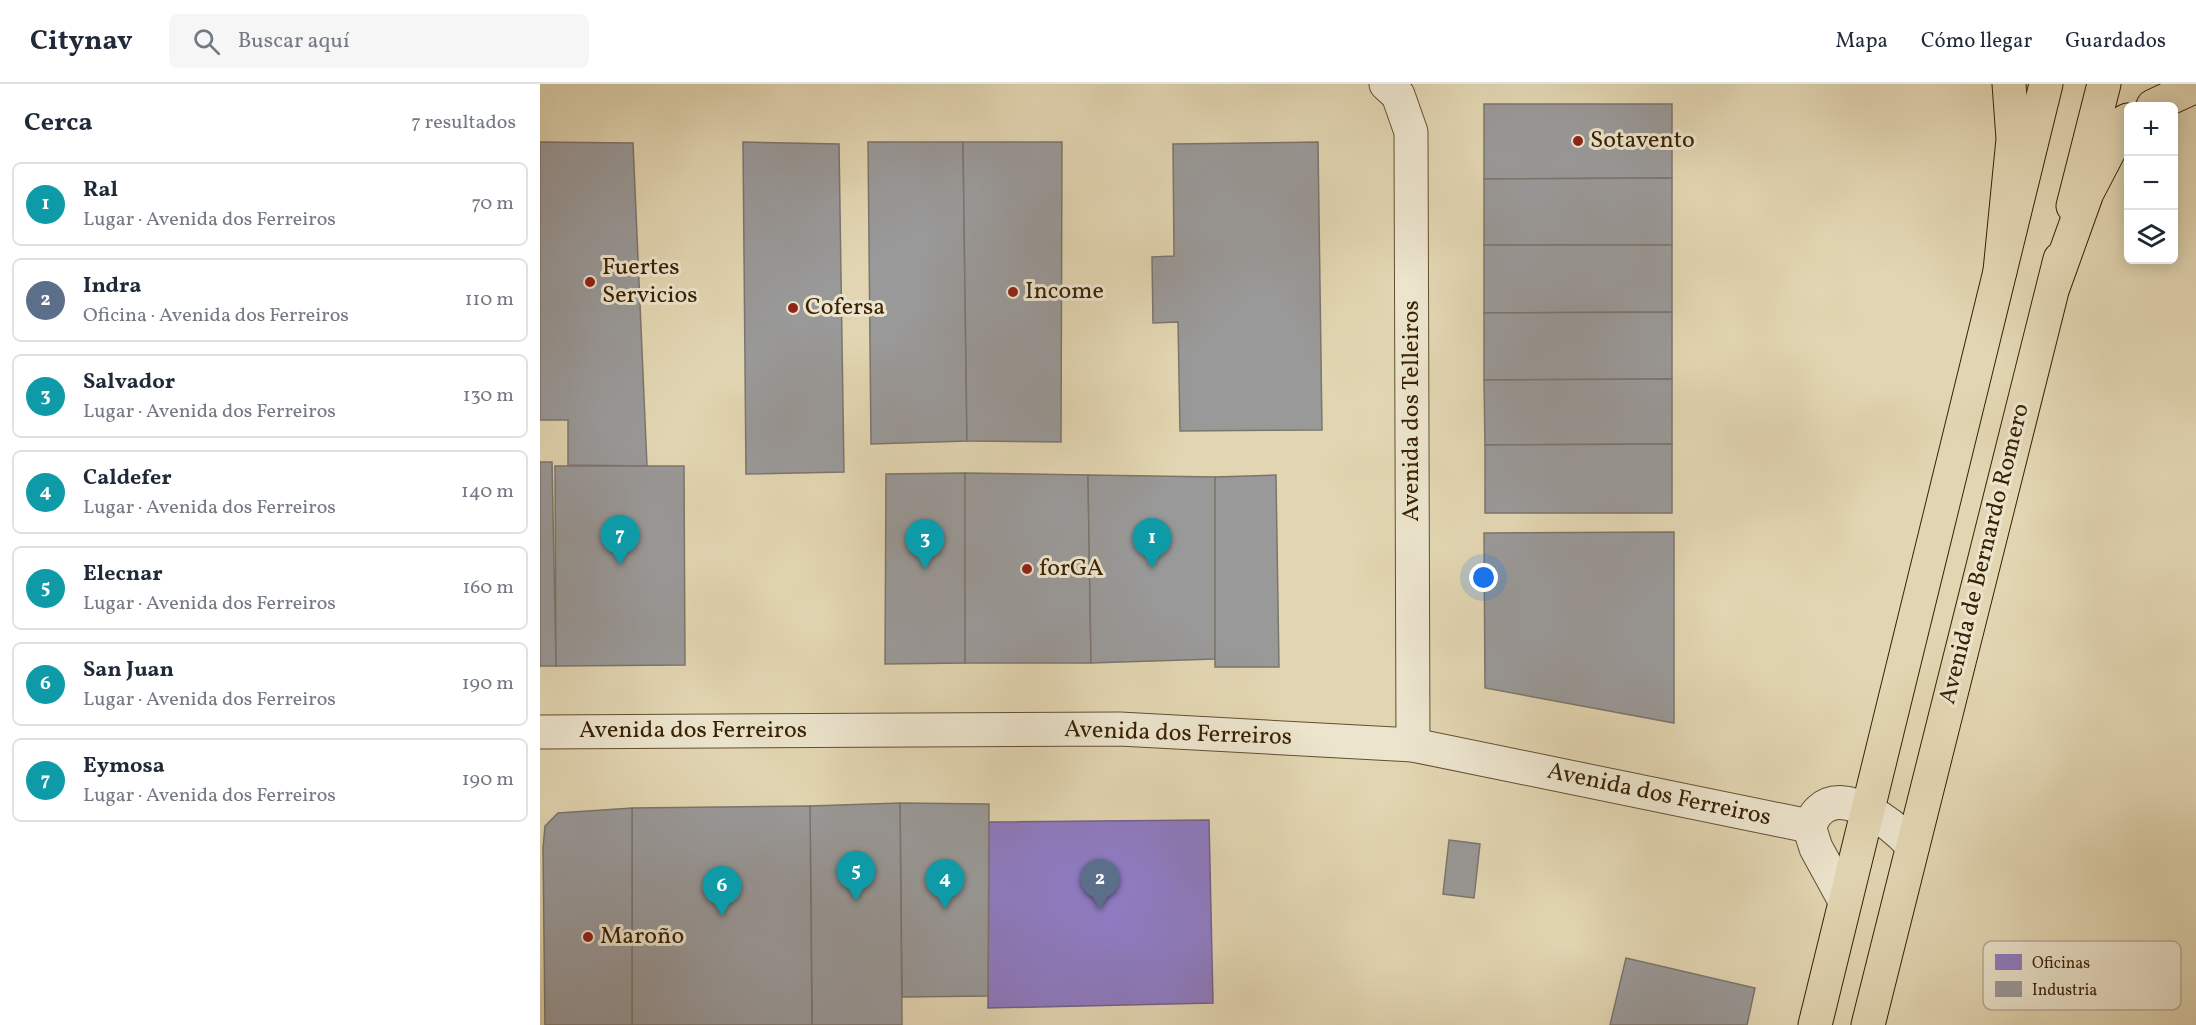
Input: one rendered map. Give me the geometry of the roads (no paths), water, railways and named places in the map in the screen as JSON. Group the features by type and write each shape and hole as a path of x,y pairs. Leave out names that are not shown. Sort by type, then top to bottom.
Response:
{"highway":[{"path":"2000,271 2013,139 2009,84"},
{"path":"1815,1025 2046,84"},
{"name":"Avenida de Bernardo Romero","path":"1868,1025 1911,844 2104,84"},
{"path":"2161,102 2196,86"},
{"path":"2054,285 2087,193 2124,122"}],"street":[{"name":"Avenida dos Telleiros","path":"1386,84 1398,95 1411,132 1413,745"},
{"name":"Avenida dos Ferreiros","path":"540,732 1120,729 1413,745 1809,826"},
{"path":"1845,901 1825,866 1809,826 1820,809 1834,803 1850,804 1866,810 1892,824 1911,844"}],"place":[{"name":"Sotavento","path":"1578,141"},
{"name":"Fuertes Servicios","path":"590,282"},
{"name":"Income","path":"1013,292"},
{"name":"Cofersa","path":"793,308"},
{"name":"Eymosa","path":"620,565"},
{"name":"Ral","path":"1152,568"},
{"name":"Salvador","path":"925,569"},
{"name":"forGA","path":"1027,569"},
{"name":"Elecnar","path":"856,901"},
{"name":"Caldefer","path":"945,909"},
{"name":"Indra","path":"1100,909"},
{"name":"San Juan","path":"722,916"},
{"name":"Maroño","path":"588,937"}]}
